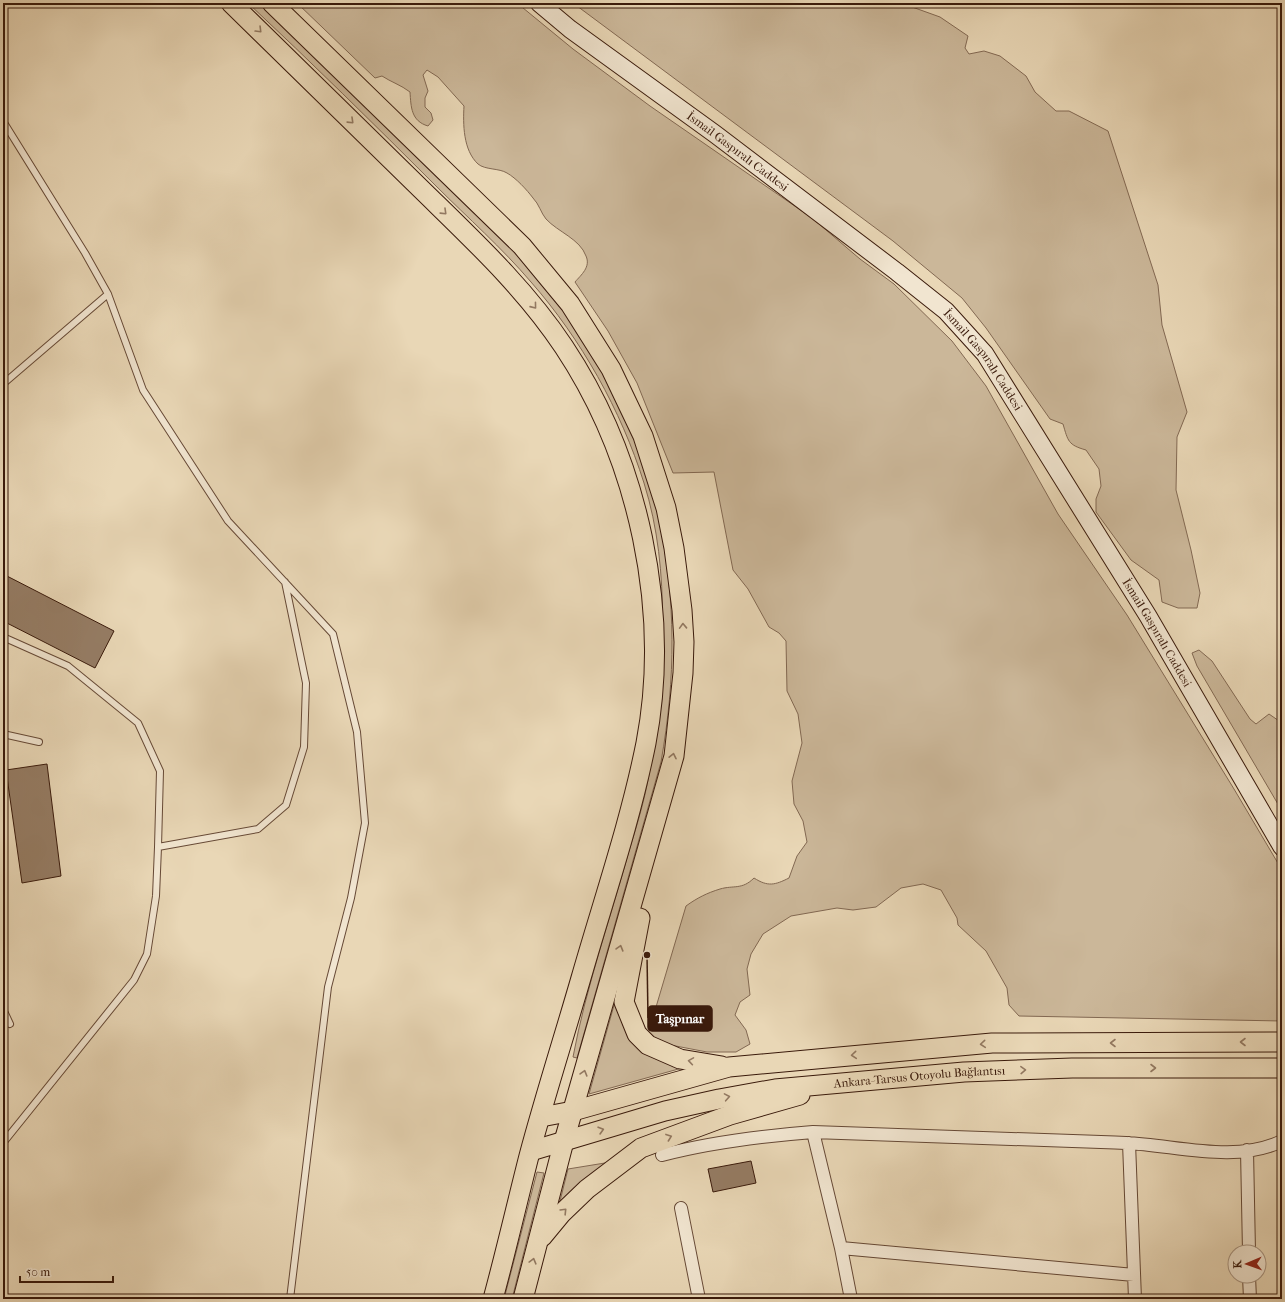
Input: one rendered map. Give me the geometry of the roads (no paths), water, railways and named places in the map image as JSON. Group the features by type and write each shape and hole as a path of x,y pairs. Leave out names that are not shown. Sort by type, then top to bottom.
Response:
{"main road":[{"path":"231,3 490,257 536,309 565,349 603,419 614,444 637,515 648,565 653,616 653,679 649,725 637,782 531,1151 494,1299"},
{"path":"272,3 534,258 570,304 611,369 630,406 643,436 666,508 679,578 682,610 683,672 681,702 674,756 564,1141 523,1299"},
{"name":"İsmail Gaspıralı Caddesi","path":"539,3 570,29 716,134 897,272 946,311 985,354 1148,616 1282,847"},
{"path":"666,787 624,1002 637,1034 648,1045 680,1059 729,1067"},
{"path":"541,1117 573,1111 729,1067 992,1043 1282,1042"},
{"name":"Ankara-Tarsus Otoyolu Bağlantısı","path":"531,1151 665,1111 775,1089 964,1072 1072,1068 1282,1068"},
{"path":"538,1241 561,1214 587,1189 641,1148 730,1115 846,1082"}],"street":[{"path":"813,1132 841,1248 851,1299"},
{"path":"662,1156 698,1146 767,1135 813,1132 1129,1143 1198,1152 1247,1150 1274,1145 1282,1141"},
{"path":"1129,1143 1135,1299"},
{"path":"1247,1150 1249,1244"},
{"path":"681,1208 699,1299"},
{"path":"841,1248 1134,1275"},
{"path":"1249,1284 1250,1299"}],"lane":[{"path":"3,121 77,240 108,294 143,390 228,521 333,634 357,732 365,823 352,898 328,987 290,1299"},
{"path":"3,384 108,294"},
{"path":"158,847 258,828 286,805 304,747 306,683 284,582"},
{"path":"3,637 68,666 138,723 160,771 156,896 147,954 134,980 3,1143"},
{"path":"3,734 39,742"},
{"path":"3,1009 10,1024"}],"place":[{"name":"Taşpınar","path":"647,955"}]}
